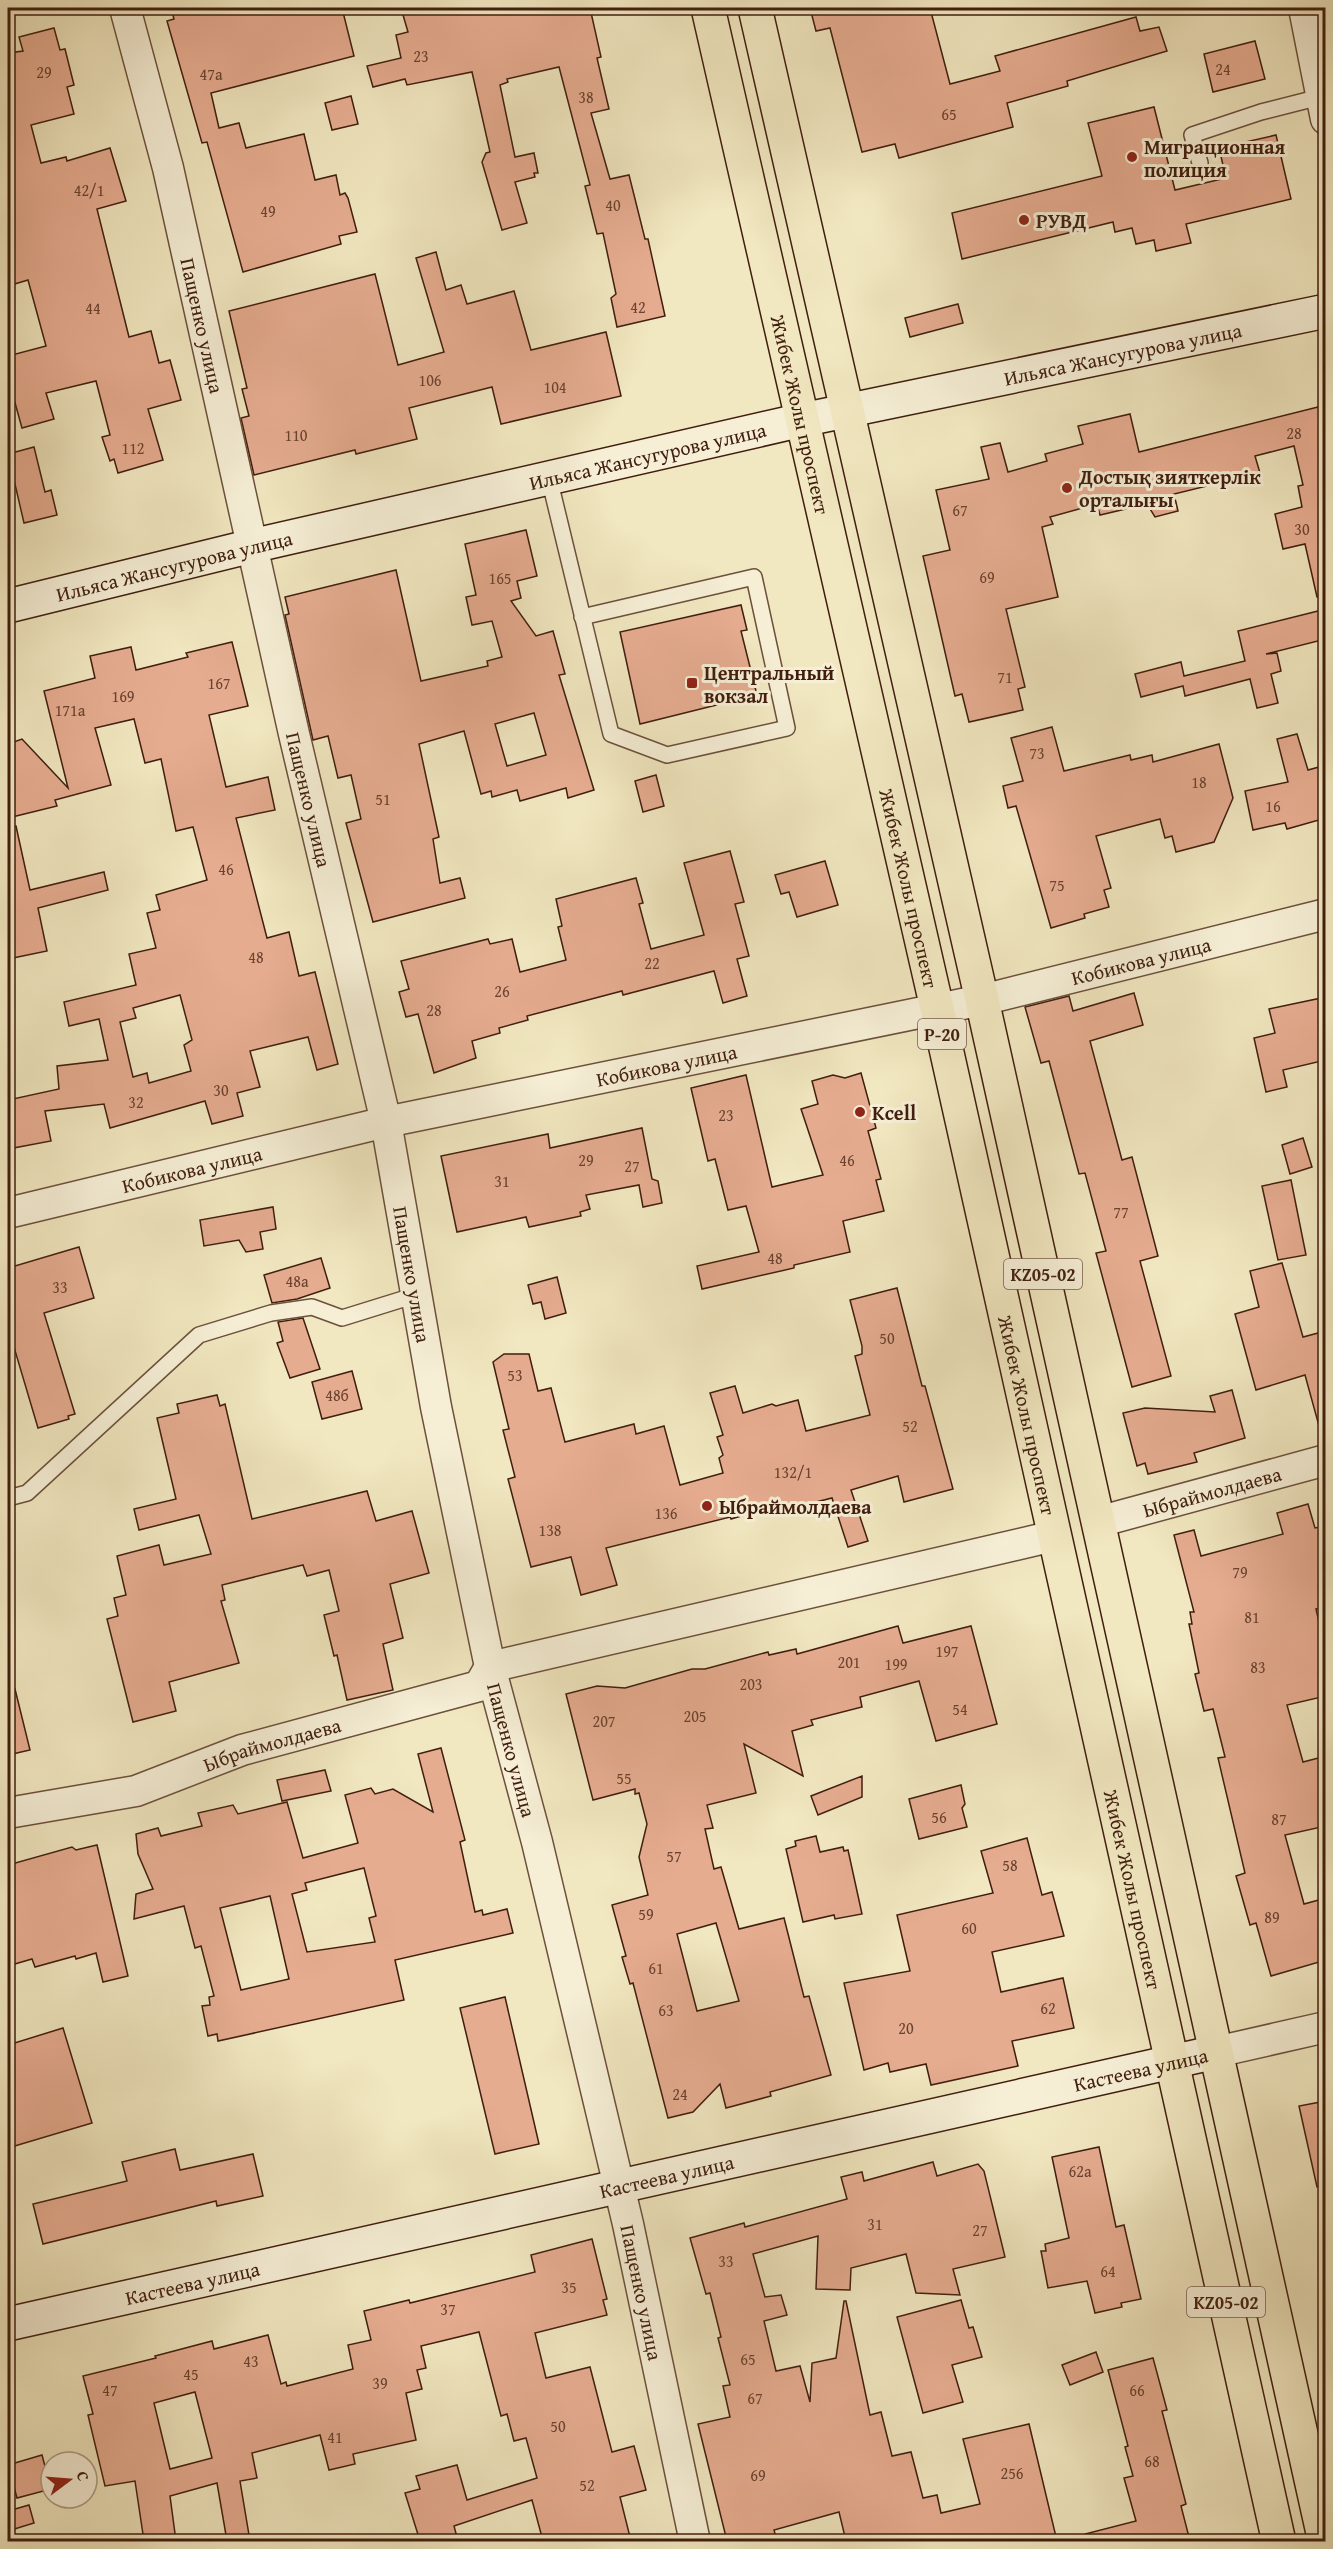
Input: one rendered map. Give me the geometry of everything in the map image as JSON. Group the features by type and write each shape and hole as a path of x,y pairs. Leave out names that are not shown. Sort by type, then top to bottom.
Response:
{"highway":[{"name":"Жибек Жолы проспект","path":"708,8 937,1008 1279,2541"},
{"name":"KZ05-02","path":"755,8 982,1000 1325,2541"}],"street":[{"name":"Пащенко улица","path":"125,8 168,168 294,734 386,1122 436,1407 490,1667 537,1842 628,2224 695,2541"},
{"path":"1304,8 1323,108"},
{"name":"Ильяса Жансугурова улица","path":"8,606 252,546 802,420 1326,311"},
{"name":"Кобикова улица","path":"8,1213 386,1122 982,1000 1326,914"},
{"name":"Ыбраймолдаева","path":"1098,1522 1326,1460"},
{"path":"490,1667 1054,1536"},
{"name":"Ыбраймолдаева","path":"8,1813 136,1791 242,1750 479,1686 490,1667"},
{"name":"Кастеева улица","path":"8,2324 1326,2027"}],"lane":[{"path":"1200,163 1192,135 1261,112 1323,108"},
{"path":"549,478 582,617 611,734 668,754 787,728 754,578 582,617"},
{"path":"8,1498 27,1492 199,1335 272,1313 312,1307 342,1318 416,1295"}],"building":[{"path":"171,8 342,8 354,56 211,93 219,128 239,123 246,148 304,134 315,180 336,175 340,195 345,193 348,198 357,232 339,236 341,244 243,272 207,142 202,143 167,21 174,19"},
{"path":"401,8 590,8 601,57 597,58 609,109 591,113 610,179 629,175 645,239 648,239 665,316 617,327 611,298 616,294 603,233 597,234 585,186 590,185 559,67 507,79 508,82 500,85 515,157 534,153 538,173 534,173 535,177 515,182 527,223 502,230 482,162 486,153 490,152 472,72 407,85 405,79 373,87 367,66 401,58 396,35 408,32"},
{"path":"810,8 930,8 950,84 1000,71 995,56 1136,17 1140,31 1159,27 1167,51 1067,81 1068,86 1007,103 1013,127 899,158 895,144 862,152 830,28 816,31"},
{"path":"54,28 60,50 65,49 74,85 67,87 74,114 31,125 41,163 66,157 67,161 110,148 126,201 97,209 129,337 151,331 159,363 170,360 181,400 148,409 163,460 118,473 114,459 110,461 102,437 110,435 96,381 46,393 54,419 22,428 12,392 8,393 8,356 46,346 28,280 8,286 8,53 23,51 19,37"},
{"path":"1255,41 1265,79 1213,92 1204,54"},
{"path":"351,96 358,124 332,130 325,103"},
{"path":"1154,107 1175,190 1226,178 1219,148 1276,135 1291,199 1186,224 1191,243 1156,251 1154,240 1136,244 1132,228 1115,232 1113,222 962,259 952,213 1102,176 1088,123"},
{"path":"436,252 446,290 461,285 467,304 514,291 531,350 606,332 621,396 501,424 492,387 409,408 417,439 356,454 355,450 254,475 241,418 249,416 242,389 247,388 229,311 375,274 398,365 444,352 416,258"},
{"path":"958,304 963,323 910,337 905,318"},
{"path":"1326,405 1326,596 1317,597 1305,544 1283,549 1275,514 1302,507 1298,486 1303,485 1294,446 1255,456 1260,473 1174,494 1178,511 1155,517 1147,504 1100,515 1097,504 1050,517 1053,524 1042,527 1058,597 1006,609 1025,687 1018,689 1023,710 969,722 962,694 955,696 923,556 950,550 936,490 989,479 981,447 1000,443 1008,472 1047,461 1045,454 1083,444 1078,426 1130,414 1139,452"},
{"path":"34,447 45,492 51,490 57,515 24,523 8,454"},
{"path":"526,530 537,576 517,581 521,598 511,601 536,636 553,631 565,674 559,675 594,790 568,798 566,788 520,801 517,790 492,797 491,791 481,794 464,731 419,744 439,837 433,839 440,883 460,878 465,898 373,922 346,823 361,819 351,775 338,778 328,736 313,740 285,615 289,614 285,597 396,570 421,681 488,666 487,661 502,657 492,621 472,625 466,597 476,595 465,544","holes":["534,713 546,755 507,766 495,724"]},
{"path":"741,605 747,630 741,631 757,695 640,724 620,632"},
{"path":"1326,609 1326,639 1266,654 1277,653 1281,671 1271,674 1278,703 1257,708 1250,679 1185,696 1183,686 1141,697 1135,674 1181,662 1184,676 1245,661 1238,631"},
{"path":"232,642 248,706 209,715 226,787 268,777 275,810 236,818 267,938 289,932 299,976 315,972 338,1064 317,1070 308,1037 250,1051 260,1087 237,1093 243,1116 212,1124 205,1101 110,1128 104,1104 45,1111 51,1141 8,1149 8,1100 59,1089 57,1066 108,1060 99,1019 69,1026 64,1002 136,985 129,954 156,948 147,913 160,910 156,895 207,880 193,827 176,831 161,759 145,763 134,719 95,728 111,785 55,800 57,806 8,818 8,744 22,739 68,788 44,691 95,678 90,656 131,647 136,670 188,657 186,653","holes":["180,995 192,1040 184,1045 191,1071 149,1083 147,1073 133,1077 120,1022 136,1018 133,1008"]},
{"path":"1052,727 1064,771 1130,755 1131,760 1152,755 1153,762 1219,744 1233,798 1214,842 1176,852 1172,836 1165,838 1160,819 1096,836 1111,888 1104,890 1109,907 1084,914 1085,918 1051,928 1016,806 1008,808 1003,786 1023,781 1011,738"},
{"path":"1297,734 1308,770 1319,767 1326,792 1326,818 1287,829 1285,823 1253,830 1245,791 1288,782 1277,739"},
{"path":"656,775 664,806 643,812 635,781"},
{"path":"16,826 30,890 104,872 108,890 38,908 47,951 8,959 8,827"},
{"path":"730,851 744,902 735,904 749,956 737,959 747,996 723,1003 714,971 623,995 622,991 527,1016 528,1020 499,1028 500,1033 472,1041 476,1058 434,1073 418,1014 406,1017 399,992 409,989 401,961 488,939 490,944 512,939 520,972 566,960 558,927 562,926 556,899 636,878 643,903 639,904 651,949 704,935 684,863"},
{"path":"825,861 838,905 797,917 789,892 781,894 775,875"},
{"path":"1134,993 1143,1025 1090,1041 1122,1160 1132,1157 1158,1256 1140,1261 1171,1376 1132,1387 1096,1253 1106,1251 1085,1173 1079,1174 1049,1061 1041,1063 1025,1007 1069,996 1073,1011"},
{"path":"1326,997 1326,1060 1283,1070 1287,1087 1266,1092 1254,1038 1275,1033 1269,1009"},
{"path":"861,1073 876,1128 868,1131 881,1179 876,1180 884,1211 843,1221 850,1252 794,1265 794,1268 702,1289 697,1266 759,1252 746,1206 728,1210 715,1159 708,1161 691,1088 746,1075 772,1187 823,1175 801,1109 818,1104 812,1081 833,1075 845,1078"},
{"path":"642,1128 652,1179 658,1181 662,1203 643,1207 639,1185 586,1195 590,1209 580,1212 581,1216 529,1227 526,1217 457,1232 441,1156 548,1134 550,1148"},
{"path":"1303,1138 1312,1167 1290,1174 1282,1145"},
{"path":"1291,1180 1306,1255 1278,1260 1262,1186"},
{"path":"273,1207 276,1229 260,1232 263,1249 246,1252 239,1240 204,1246 200,1220"},
{"path":"79,1247 94,1298 44,1313 75,1414 68,1416 69,1419 38,1428 8,1327 8,1268"},
{"path":"321,1258 330,1288 297,1299 272,1303 264,1275"},
{"path":"1282,1263 1303,1337 1322,1332 1326,1344 1326,1425 1319,1426 1305,1375 1256,1390 1235,1314 1259,1307 1250,1271"},
{"path":"557,1277 566,1313 545,1319 541,1302 533,1304 528,1285"},
{"path":"897,1288 922,1386 925,1386 953,1489 904,1502 898,1476 851,1490 868,1541 848,1547 832,1498 773,1513 771,1507 731,1519 730,1517 606,1548 617,1585 581,1595 571,1557 531,1567 508,1479 515,1477 503,1430 509,1429 493,1362 504,1354 529,1354 538,1391 551,1388 565,1442 634,1424 636,1434 664,1426 680,1485 723,1473 719,1458 723,1455 717,1437 723,1435 710,1393 735,1386 743,1413 772,1404 776,1406 798,1400 806,1431 870,1415 855,1356 862,1354 862,1346 850,1300"},
{"path":"303,1318 320,1369 290,1378 277,1343 283,1341 278,1322"},
{"path":"352,1371 362,1409 322,1419 312,1382"},
{"path":"1232,1390 1245,1438 1194,1453 1197,1462 1148,1474 1145,1463 1137,1466 1123,1413 1145,1408 1215,1412 1210,1396"},
{"path":"217,1395 220,1406 225,1404 252,1519 367,1491 376,1521 412,1511 429,1573 390,1584 403,1638 383,1644 393,1690 347,1700 337,1655 334,1656 324,1615 339,1611 329,1570 307,1576 303,1565 222,1585 225,1600 221,1601 239,1663 169,1682 176,1711 133,1722 107,1619 118,1616 114,1598 126,1595 117,1556 159,1545 164,1565 211,1554 199,1515 139,1530 134,1509 176,1499 157,1418 179,1413 177,1404"},
{"path":"1308,1504 1315,1528 1326,1526 1326,1608 1316,1609 1326,1653 1326,1696 1287,1705 1303,1762 1326,1756 1326,1826 1285,1835 1304,1904 1326,1898 1326,1960 1271,1976 1256,1923 1250,1925 1236,1876 1245,1873 1218,1758 1225,1757 1213,1709 1204,1711 1195,1674 1199,1673 1189,1624 1192,1624 1190,1612 1194,1612 1174,1535 1194,1530 1201,1556 1283,1534 1277,1513"},
{"path":"898,1626 903,1643 971,1626 997,1724 936,1741 919,1681 860,1697 862,1707 811,1720 813,1725 792,1731 803,1776 744,1744 756,1793 707,1805 713,1828 705,1829 714,1869 721,1867 739,1929 784,1918 804,1997 809,1996 831,2075 770,2092 771,2096 726,2108 720,2084 693,2112 668,2118 633,1983 630,1984 622,1957 626,1956 612,1905 648,1895 639,1857 647,1824 639,1793 635,1794 635,1789 593,1800 566,1694 597,1686 625,1688 692,1669 705,1669 768,1652 769,1655 796,1649 797,1654","holes":["716,1923 739,2001 697,2011 677,1934"]},
{"path":"15,1689 30,1750 8,1755 8,1690"},
{"path":"441,1748 465,1840 460,1842 475,1912 482,1910 483,1915 507,1909 513,1933 395,1960 404,2000 218,2041 217,2034 208,2036 202,2006 210,2005 209,1997 214,1996 201,1946 195,1948 184,1906 134,1919 136,1894 153,1889 138,1854 136,1834 158,1828 161,1836 202,1826 198,1813 233,1805 238,1814 287,1802 303,1858 358,1843 345,1795 371,1788 375,1794 393,1789 433,1812 418,1754","holes":["364,1868 376,1916 369,1918 375,1942 307,1952 292,1894 307,1890 305,1883","270,1896 289,1979 241,1990 220,1908"]},
{"path":"325,1770 331,1791 282,1801 277,1780"},
{"path":"862,1776 862,1797 818,1815 811,1796"},
{"path":"961,1785 965,1804 962,1808 967,1827 919,1839 909,1799"},
{"path":"816,1836 820,1852 843,1847 844,1851 848,1850 862,1914 835,1919 834,1915 803,1922 786,1849 796,1846 795,1841"},
{"path":"1027,1838 1042,1895 1052,1892 1064,1936 992,1952 1001,1992 1063,1978 1074,2028 1012,2041 1018,2066 931,2085 926,2064 890,2072 888,2063 864,2070 844,1983 910,1971 897,1915 993,1893 981,1851"},
{"path":"97,1845 128,1976 103,1982 96,1953 35,1967 32,1959 8,1966 8,1865 72,1847 76,1850"},
{"path":"505,1997 539,2144 495,2154 460,2008"},
{"path":"63,2028 92,2123 8,2148 8,2045"},
{"path":"1326,2101 1326,2186 1317,2187 1299,2106"},
{"path":"1099,2147 1116,2227 1124,2225 1141,2299 1121,2303 1122,2307 1095,2313 1087,2281 1048,2288 1041,2251 1046,2251 1045,2244 1069,2238 1052,2157"},
{"path":"175,2149 180,2170 253,2154 263,2196 217,2206 216,2201 43,2244 33,2204 127,2181 122,2162"},
{"path":"933,2162 937,2176 978,2164 984,2171 1005,2257 953,2269 960,2295 916,2293 906,2254 851,2268 850,2290 816,2289 818,2236 753,2254 765,2297 781,2295 787,2315 764,2321 776,2371 800,2366 810,2402 812,2363 836,2358 844,2301 846,2301 870,2415 881,2412 892,2456 911,2452 923,2498 937,2495 941,2513 980,2504 963,2439 1029,2424 1057,2541 846,2541 839,2512 774,2530 777,2541 727,2541 698,2424 730,2417 723,2386 730,2385 710,2293 706,2294 690,2238 744,2223 745,2227 847,2199 841,2177 862,2172 864,2181"},
{"path":"592,2239 607,2299 603,2300 607,2315 535,2333 546,2378 590,2367 612,2452 634,2446 646,2490 620,2497 631,2541 543,2541 532,2500 454,2526 458,2541 420,2541 405,2493 420,2489 416,2476 457,2465 467,2500 537,2478 526,2438 514,2441 507,2414 501,2416 479,2332 421,2346 426,2368 417,2370 422,2389 406,2393 416,2440 353,2454 355,2464 329,2470 320,2435 252,2453 257,2478 240,2481 250,2541 227,2541 217,2483 170,2496 176,2541 144,2541 135,2481 105,2486 99,2450 96,2450 88,2415 93,2414 83,2376 212,2341 214,2349 268,2335 281,2384 286,2382 287,2386 353,2369 348,2345 371,2340 364,2311 409,2300 410,2303 535,2272 531,2255","holes":["195,2392 212,2458 170,2469 154,2403"]},
{"path":"961,2300 969,2328 973,2327 982,2357 952,2365 963,2402 923,2413 897,2317"},
{"path":"1096,2352 1103,2372 1070,2385 1062,2365"},
{"path":"1153,2358 1167,2410 1162,2411 1186,2504 1181,2506 1190,2541 1086,2541 1085,2534 1136,2521 1124,2478 1133,2476 1125,2447 1128,2446 1108,2370"},
{"path":"39,2456 39,2492 17,2498 8,2465"},
{"path":"29,2505 34,2523 8,2531 8,2511"}],"place":[{"name":"Миграционная полиция","path":"1132,157"},
{"name":"РУВД","path":"1024,220"},
{"name":"Достық зияткерлік орталығы","path":"1067,488"},
{"name":"Центральный вокзал","path":"692,683"},
{"name":"Kcell","path":"860,1112"},
{"name":"Ыбраймолдаева","path":"707,1506"}]}
